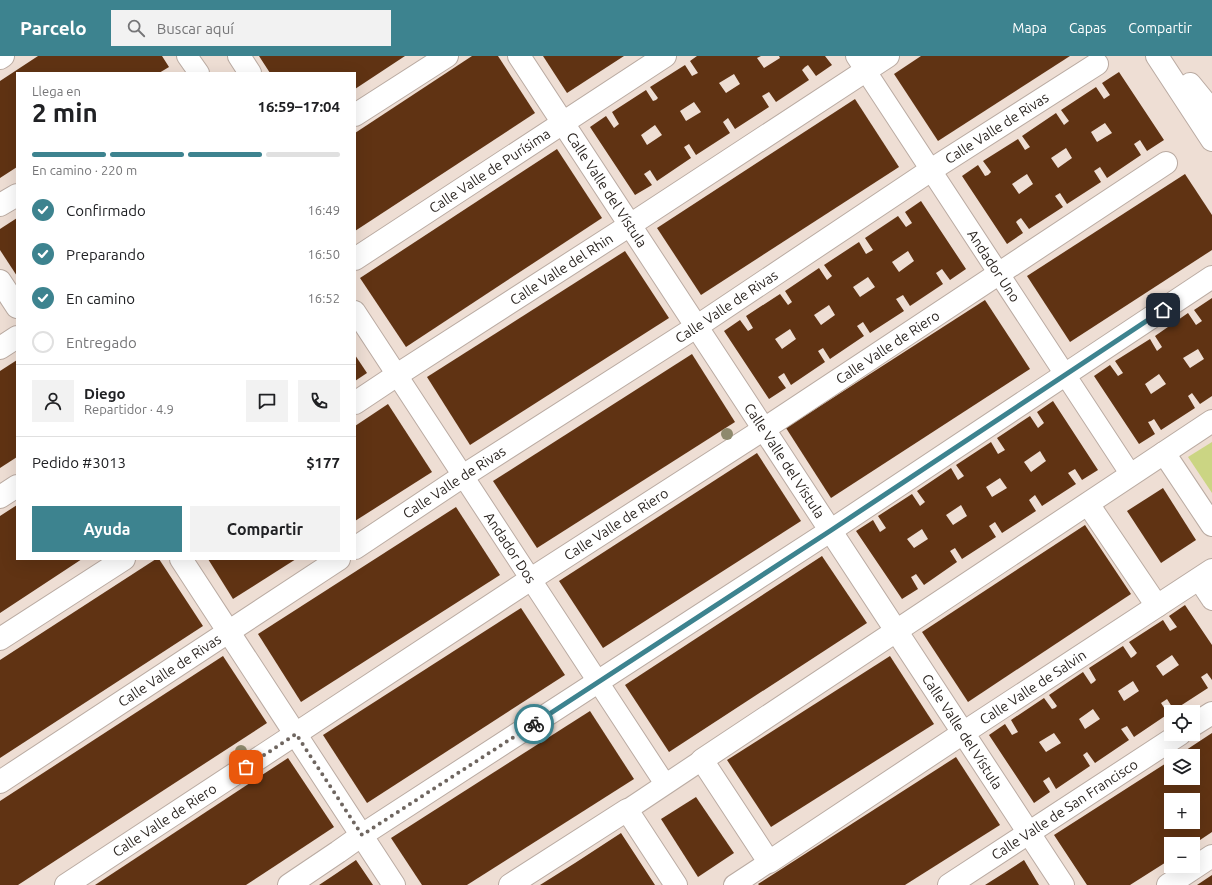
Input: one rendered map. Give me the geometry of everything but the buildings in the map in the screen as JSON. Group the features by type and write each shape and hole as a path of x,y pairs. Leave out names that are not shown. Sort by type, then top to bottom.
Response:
{"main road":[{"path":"239,56 249,72"},
{"path":"356,114 447,56"},
{"name":"Calle Valle del Vístula","path":"519,56 1063,885"},
{"name":"Calle Valle de Purísima","path":"356,258 665,56"},
{"name":"Calle Valle del Rhin","path":"356,402 630,225 861,63 888,56"},
{"path":"1157,56 1212,140"},
{"path":"1166,56 1212,111"},
{"name":"Calle Valle de Rivas","path":"356,547 463,476 696,326 931,170 1097,64"},
{"name":"Calle Valle de Riero","path":"66,885 531,579 764,429 1166,163"},
{"path":"0,205 16,196"},
{"path":"289,885 362,835 830,531 1212,277"},
{"path":"0,282 16,306"},
{"path":"0,348 16,337"},
{"path":"769,862 702,760 1212,421"},
{"path":"1164,453 1212,525"},
{"path":"0,497 16,487"},
{"path":"1088,504 1157,606"},
{"path":"0,639 122,560"},
{"path":"182,560 394,885"},
{"name":"Calle Valle de Rivas","path":"0,782 337,560"},
{"name":"Calle Valle de Salvin","path":"769,862 1205,574"},
{"path":"1200,721 1212,713"},
{"name":"Calle Valle de San Francisco","path":"949,885 1169,741"},
{"path":"510,885 627,810 676,885"},
{"path":"1168,885 1212,856"}],"street":[{"path":"187,56 198,72"},
{"name":"Andador Uno","path":"861,63 1131,475"},
{"name":"Andador Dos","path":"356,313 665,784"},
{"path":"1205,574 1212,600"},
{"path":"627,810 702,760"},
{"name":"Calle Valle de Salvin","path":"734,885 769,862"}],"green space":[{"path":"1212,442 1212,493 1188,457"}],"way so far":[{"path":"246,767 296,734 362,835 534,724"}],"route":[{"path":"534,724 830,531 1163,310"}]}
